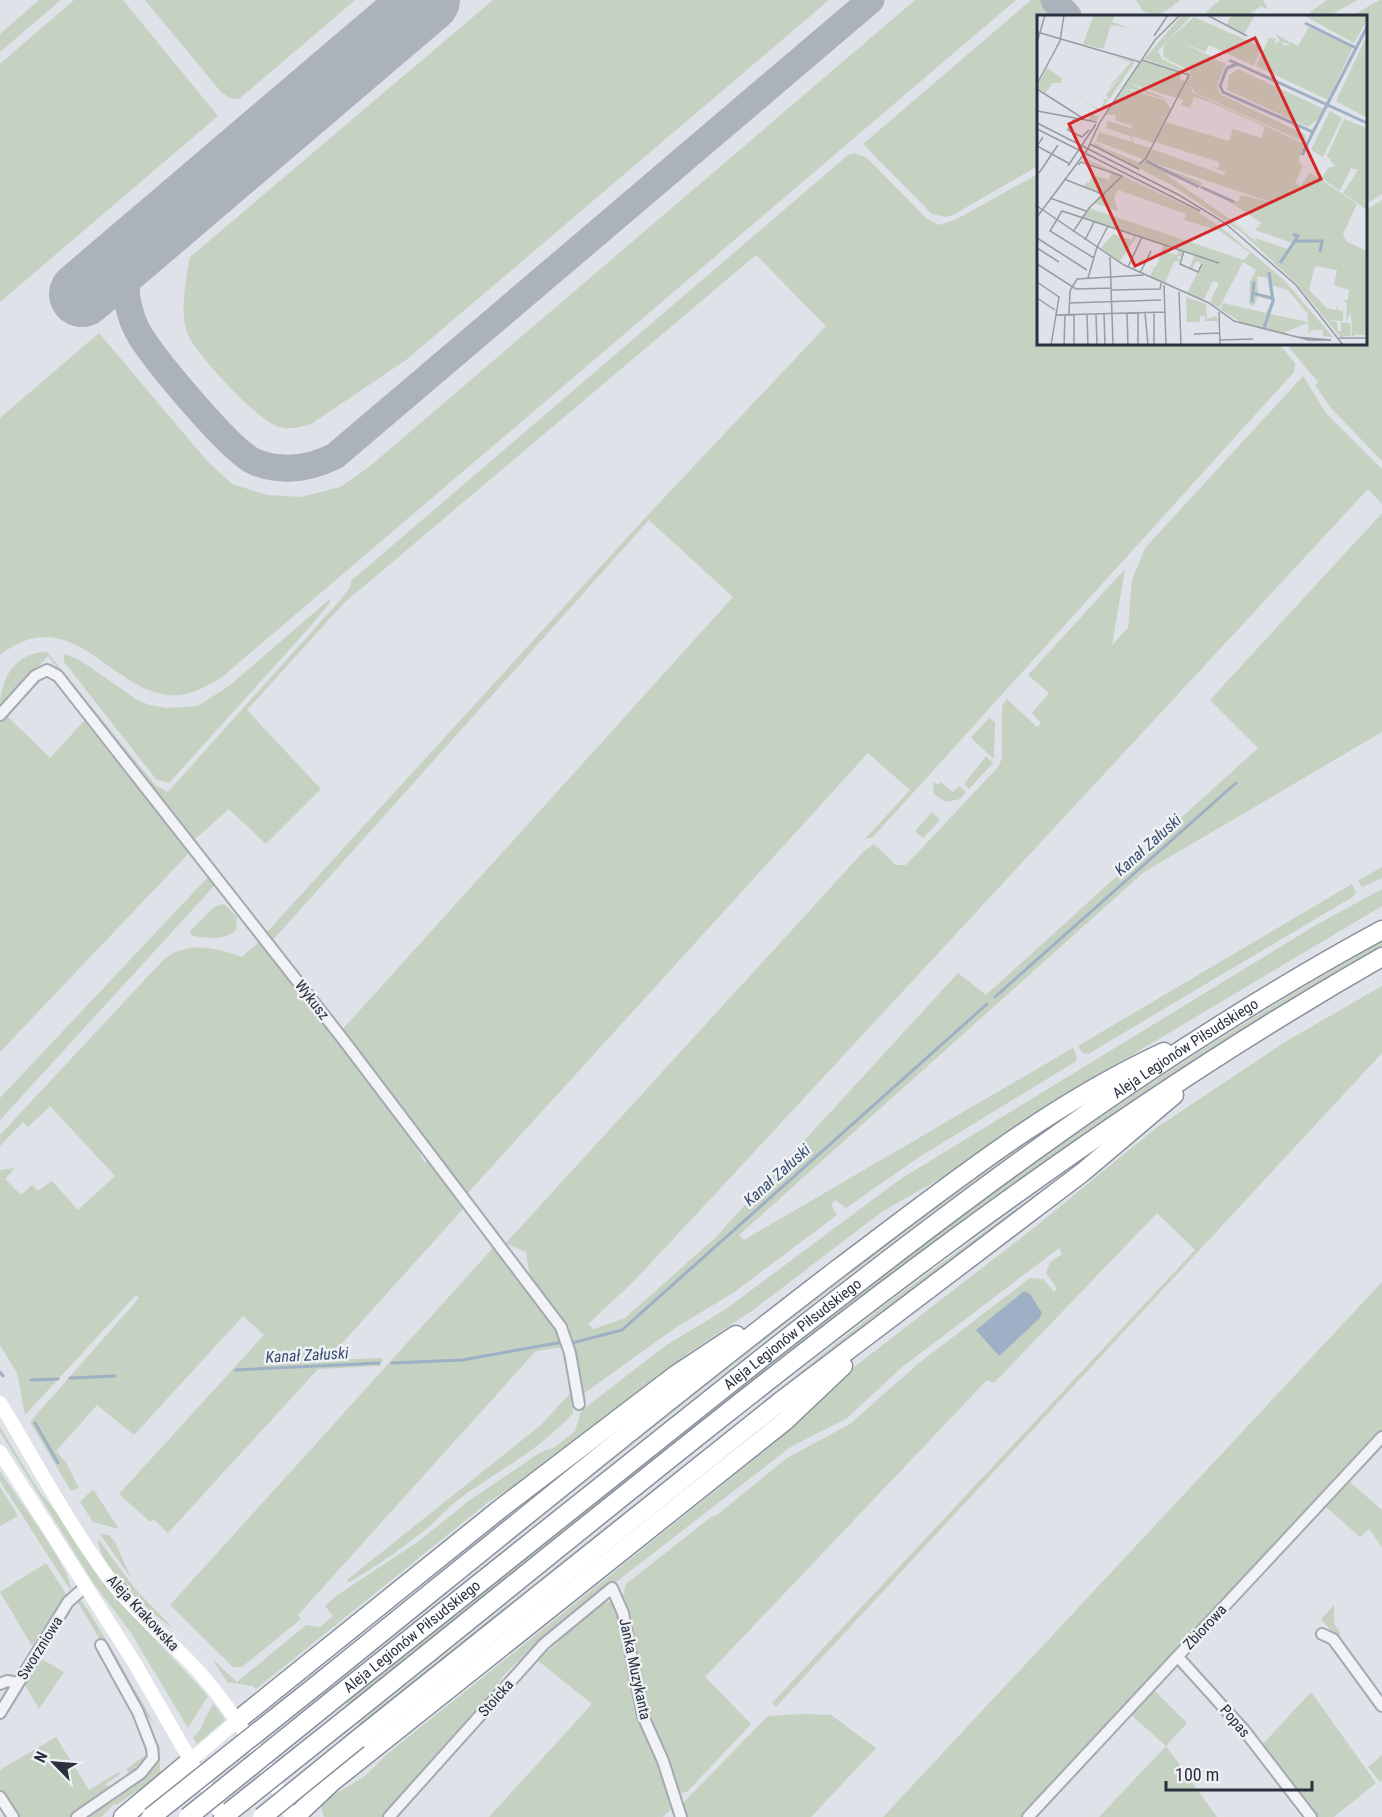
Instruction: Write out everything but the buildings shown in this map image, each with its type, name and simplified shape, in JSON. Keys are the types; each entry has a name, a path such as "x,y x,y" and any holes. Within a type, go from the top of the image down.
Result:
{"highway":[{"name":"Aleja Legionów Piłsudskiego","path":"188,1817 821,1311 975,1194 1105,1102 1223,1025 1382,930"},
{"name":"Aleja Legionów Piłsudskiego","path":"223,1817 900,1279 1050,1168 1216,1058 1382,957"},
{"path":"151,1817 793,1304 1036,1123 1134,1066 1223,1025"},
{"path":"262,1817 906,1304 1083,1172 1216,1058"},
{"path":"238,1720 500,1509 677,1374 737,1335 793,1304"},
{"path":"294,1817 332,1782 785,1421 906,1304"},
{"path":"123,1817 190,1761"}],"main road":[{"name":"Aleja Krakowska","path":"0,1403 112,1582 200,1674 238,1720 268,1768 294,1817"},
{"name":"Aleja Krakowska","path":"0,1452 134,1662 223,1817"},
{"path":"190,1761 238,1720"}],"street":[{"name":"Wykusz","path":"0,715 38,673 47,670 58,676 330,1022 561,1327 570,1353 579,1404"},
{"name":"Zbiorowa","path":"1028,1817 1382,1437"},
{"name":"Sworzniowa","path":"0,1713 68,1602 85,1587"},
{"name":"Janka Muzykanta","path":"612,1588 623,1613 643,1716 663,1761 680,1817"},
{"name":"Stoicka","path":"388,1817 543,1644 612,1588"},
{"path":"1322,1634 1333,1639 1382,1706"},
{"path":"77,1817 141,1773 153,1758 152,1748 138,1712 101,1645"},
{"name":"Popas","path":"1178,1657 1244,1730 1311,1817"},
{"path":"0,1684 10,1681 18,1683"},
{"path":"0,1797 13,1817"}],"green space":[{"path":"39,0 61,0 0,52 0,34"},
{"path":"74,0 123,0 218,116 0,302 0,64"},
{"path":"145,0 355,0 239,99 230,98 221,92"},
{"path":"493,0 829,0 406,360 311,424 288,428 270,423 228,386 201,355 187,332 184,305 189,258"},
{"path":"915,0 1016,0 222,677 186,694 156,693 135,683 73,643 50,637 27,640 0,655 0,418 99,333 208,462 232,484 267,495 301,497 340,487 369,467"},
{"path":"1031,0 1048,0 1061,15 1037,15 1037,167 946,217 932,214 863,144"},
{"path":"1136,0 1180,0 1167,10 1154,14 1143,11"},
{"path":"1220,0 1263,0 1267,6 1266,9 1261,6 1248,15 1205,15"},
{"path":"1327,0 1357,0 1331,15 1306,15"},
{"path":"1382,0 1382,194 1367,203 1367,15 1353,15"},
{"path":"854,153 867,158 926,218 938,225 955,220 1037,175 1037,345 1280,345 1295,363 1294,372 873,837 865,839 910,790 868,753 465,1196 342,1030 733,597 649,520 272,941 266,933 646,517 826,326 756,255 344,603 247,710 321,789 266,844 229,809 194,840 48,656 0,708 6,678 18,662 36,653 47,652 156,786 168,792 341,599 350,587 351,581 848,155"},
{"path":"1382,200 1382,461 1331,408 1315,385 1318,382 1287,345 1367,345 1367,209"},
{"path":"1303,376 1326,413 1382,469 1382,504 1368,489 634,1281 588,1324 594,1329 625,1318 715,1238 958,973 986,995 1258,748 1210,700 1382,513 1382,732 1144,872 739,1235 744,1240 1073,1048 1077,1057 1075,1062 919,1157 846,1208 835,1200 831,1204 837,1215 733,1293 675,1328 582,1395 558,1314 530,1277 526,1252 506,1243 864,851 874,844 896,865 906,865 999,766 1002,757 1002,706 1007,699 1037,727 1041,723 1032,713 1049,693 1028,675 1125,569 1112,645 1128,628 1132,580 1145,548"},
{"path":"331,598 329,604 307,630 169,783 156,779 64,662 64,654 78,659 136,699 149,705 166,708 198,706 229,686"},
{"path":"7,716 50,758 84,721 189,853 0,1052 0,723"},
{"path":"989,718 995,722 994,759 971,738"},
{"path":"986,756 993,763 969,789 964,784"},
{"path":"933,781 938,785 941,782 953,792 959,786 966,792 960,799 946,802 934,794"},
{"path":"932,812 940,820 923,838 915,831"},
{"path":"1382,867 1382,878 1362,887 1358,881"},
{"path":"208,877 215,885 0,1120 0,1098"},
{"path":"1352,884 1356,892 1354,896 1088,1054 1082,1053 1078,1046"},
{"path":"1382,889 1382,906 1058,1099 947,1175 883,1211 753,1310 687,1354 538,1471 487,1503 256,1689 253,1686 227,1682 212,1659 237,1682 306,1625 320,1627 333,1616 325,1606 336,1596 419,1541 470,1500 541,1452 555,1447 575,1431 581,1411 665,1346 726,1309 899,1180 1316,925"},
{"path":"224,904 237,917 236,930 226,936 216,938 193,936 190,933 214,907"},
{"path":"260,941 404,1128 425,1163 429,1160 463,1209 327,1360 383,1358 380,1366 318,1369 168,1533 154,1519 150,1522 119,1494 264,1335 243,1316 134,1435 97,1405 56,1451 65,1461 79,1488 71,1491 30,1422 139,1298 136,1295 25,1415 17,1373 0,1345 0,1170 15,1168 5,1179 21,1195 32,1185 38,1191 52,1181 78,1210 115,1176 50,1106 28,1127 23,1122 0,1146 0,1135 165,958 184,949 193,948 212,949 242,957"},
{"path":"1382,942 1382,948 1177,1072 933,1244 349,1706 346,1701 721,1399 977,1204 1109,1112 1243,1024"},
{"path":"1382,986 1382,1053 776,1707 772,1703 1195,1250 1157,1213 994,1383 987,1380 705,1677 751,1724 687,1792 679,1793 643,1704 623,1596 626,1584 787,1458 850,1424 919,1363 1030,1278 1043,1279 1054,1292 1057,1289 1046,1273 1050,1262 1062,1254 1059,1248 901,1368 847,1418 789,1448 562,1624 550,1630 504,1675 488,1699 427,1765 384,1817 324,1817 321,1806 324,1801 365,1776 386,1755 789,1431 853,1368 1035,1227 1156,1128 1285,1042"},
{"path":"1069,1113 882,1250 790,1321 336,1682 334,1678 734,1358 1012,1148"},
{"path":"1095,1151 362,1727 359,1723 886,1304"},
{"path":"493,1248 562,1336 564,1347 536,1351 298,1615 301,1619 242,1667 233,1667 170,1605"},
{"path":"1382,1282 1382,1432 1022,1817 883,1817"},
{"path":"573,1390 573,1413 548,1437 521,1458 463,1496 398,1551 349,1582 347,1580 541,1425"},
{"path":"0,1427 39,1491 61,1518 101,1581 208,1696 188,1728 131,1633 92,1581 0,1432"},
{"path":"0,1471 53,1550 63,1567 71,1591 0,1481"},
{"path":"1349,1481 1382,1510 1382,1547 1369,1529 1360,1537 1325,1506"},
{"path":"0,1487 18,1516 0,1526"},
{"path":"93,1489 119,1529 93,1522 80,1502"},
{"path":"100,1534 109,1535 115,1542 131,1578"},
{"path":"98,1539 136,1590 173,1628 152,1612 116,1576 100,1550"},
{"path":"46,1563 66,1594 32,1646 0,1592"},
{"path":"80,1600 104,1636 154,1723 142,1711 77,1601"},
{"path":"600,1601 611,1602 615,1606 639,1713 672,1808 663,1817 489,1817 592,1704 537,1660 558,1643 562,1631"},
{"path":"1334,1605 1334,1624 1340,1632 1339,1640 1321,1619"},
{"path":"38,1657 64,1672 39,1709 23,1682"},
{"path":"1153,1689 1187,1723 1166,1746 1130,1714"},
{"path":"1311,1692 1376,1783 1334,1817 1318,1817 1262,1745"},
{"path":"214,1704 225,1720 197,1744 193,1737"},
{"path":"831,1715 876,1748 811,1817 688,1817 683,1803 768,1716"},
{"path":"150,1730 160,1747 160,1776 116,1805 114,1804 101,1817 83,1817 149,1772 154,1762"},
{"path":"56,1737 89,1790 119,1772 120,1774 106,1784 110,1790 71,1817 17,1817 0,1791 0,1770"},
{"path":"1166,1746 1217,1817 1099,1817"},
{"path":"149,1753 147,1762 131,1774 126,1769"},
{"path":"1382,1755 1382,1780 1380,1782 1368,1767"}],"water":[{"path":"1024,1291 1030,1294 1042,1313 1039,1319 999,1356 976,1330"}],"waterway":[{"name":"Kanał Załuski","path":"995,997 1236,783"},
{"name":"Kanał Załuski","path":"572,1343 622,1330 987,1004"},
{"name":"Kanał Załuski","path":"392,1363 462,1360 563,1342"},
{"name":"Kanał Załuski","path":"236,1370 379,1363"},
{"path":"0,1372 3,1376"},
{"name":"Kanał Załuski","path":"70,1378 115,1376"},
{"name":"Kanał Załuski","path":"31,1380 58,1379"},
{"path":"35,1423 58,1463"}],"taxiway":[{"path":"139,246 127,278 128,303 138,333 162,366 213,425 244,455 255,462 276,468 306,467 315,464 335,456 871,0"},
{"path":"1054,0 1067,15"}],"runway":[{"path":"82,294 427,0"}]}
